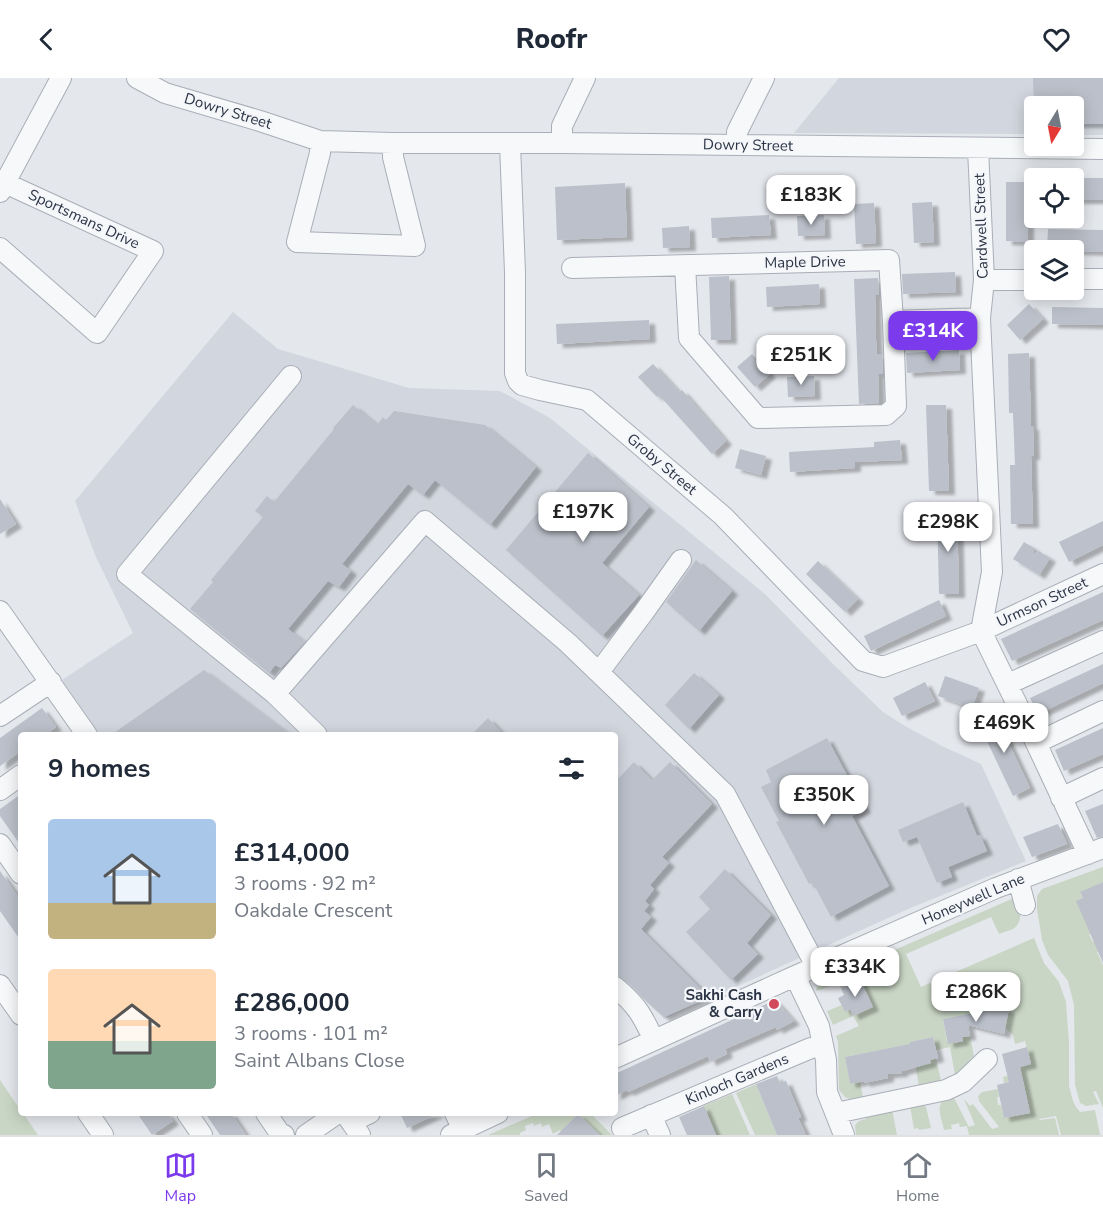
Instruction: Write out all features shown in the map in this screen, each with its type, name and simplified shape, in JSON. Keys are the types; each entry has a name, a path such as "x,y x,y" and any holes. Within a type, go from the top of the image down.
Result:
{"street":[{"name":"Sportsmans Drive","path":"0,248 97,333 153,250 2,187 61,78"},
{"name":"Dowry Street","path":"137,78 165,93 320,141 1103,149"},
{"path":"562,143 562,126 585,78"},
{"path":"737,145 737,132 764,78"},
{"path":"320,141 320,153 297,242 415,246 393,157 393,143"},
{"name":"Groby Street","path":"510,144 515,272 515,373 518,381 522,385 540,390 587,400 723,516 863,661 883,667 981,631"},
{"name":"Cardwell Street","path":"978,148 984,280 980,318 992,572 981,631"},
{"name":"Maple Drive","path":"572,268 889,260 893,321"},
{"path":"685,265 689,338 758,418 886,415 896,406 893,321 980,318"},
{"path":"1084,279 1103,279"},
{"path":"984,280 1024,280"},
{"path":"291,376 127,574 275,694 314,732"},
{"path":"275,694 425,521 568,643 725,794 816,966"},
{"path":"599,672 681,560"},
{"name":"Urmson Street","path":"981,631 1103,574"},
{"path":"0,611 51,682 83,732"},
{"path":"981,631 1062,798 1095,851"},
{"path":"1008,684 1103,641"},
{"path":"0,716 51,682"},
{"path":"1036,742 1103,711"},
{"path":"0,790 18,777"},
{"path":"1062,798 1103,778"},
{"path":"0,844 18,870"},
{"name":"Honeywell Lane","path":"618,1057 816,966 996,888 1095,851"},
{"path":"1018,879 1025,904"},
{"path":"795,976 819,1026 826,1060 828,1092 844,1135"},
{"path":"0,985 18,1012"},
{"path":"618,989 639,1010 654,1040"},
{"name":"Kinloch Gardens","path":"622,1128 811,1048 823,1046"},
{"path":"836,1113 946,1090 968,1088 987,1059"},
{"path":"651,1115 660,1135"},
{"path":"90,1116 103,1135"},
{"path":"189,1116 202,1135"},
{"path":"268,1116 281,1135 284,1135"},
{"path":"456,1126 488,1116"},
{"path":"306,1135 348,1121"}],"shaded area":[{"path":"839,78 1103,78 1103,135 1084,135 1084,96 1024,96 1024,134 794,133"},
{"path":"233,312 278,349 409,388 500,391 550,418 766,595 883,712 942,746 981,764 1026,861 908,909 665,1019 618,976 618,732 98,732 62,680 133,633 95,555 75,501"}],"green space":[{"path":"1103,867 1103,882 1080,893 1083,898 1077,901 1101,929 1089,935 1093,942 1098,940 1102,950 1097,952 1103,965 1103,1108 1096,1091 1093,1092 1099,1104 1086,1106 1080,1103 1075,1085 1074,1005 1068,981 1048,955 1042,940 1037,896 1042,889"},
{"path":"1014,898 1020,918 1013,929 999,934 991,917 906,954 921,987 1034,938 1044,963 1059,982 1066,1002 1069,1086 1073,1101 1080,1112 1095,1110 1100,1135 1061,1135 1056,1116 1039,1119 1055,1118 1059,1135 969,1135 967,1126 960,1127 959,1123 951,1125 952,1129 944,1130 940,1105 951,1096 969,1127 975,1125 964,1099 970,1106 973,1104 992,1129 999,1127 979,1101 978,1096 982,1092 998,1089 998,1105 1001,1105 1004,1118 1030,1113 1023,1080 1004,1083 1003,1077 1014,1074 1013,1068 1031,1064 1025,1041 1015,1044 1013,1035 1005,1028 1009,1009 987,1004 983,1020 965,1015 943,1019 947,1041 955,1043 963,1041 962,1037 970,1036 974,1056 955,1075 950,1047 936,1050 933,1037 910,1042 913,1056 897,1047 845,1057 850,1084 860,1082 863,1097 850,1099 845,1097 839,1090 836,1036 859,1026 853,1016 833,1025 827,1011 842,1005 845,1012 850,1009 860,979 841,988 838,983 817,991 821,982"},
{"path":"936,1058 941,1081 919,1086 915,1063 922,1065"},
{"path":"0,1080 18,1107 18,1116 25,1116 38,1135 0,1135"},
{"path":"756,1084 777,1135 755,1135 736,1093"},
{"path":"732,1094 750,1135 716,1135 703,1106"},
{"path":"922,1103 926,1107 931,1128 914,1129 910,1106"},
{"path":"892,1109 897,1135 856,1135 855,1125 866,1119 865,1114"},
{"path":"532,1116 576,1116 566,1126 569,1130 562,1135 560,1130 553,1134 549,1124 542,1127 541,1123 534,1126 533,1123 525,1126 526,1130 520,1135 488,1135"},
{"path":"580,1116 593,1116 612,1135 600,1135"}],"building":[{"path":"1033,78 1103,78 1103,124 1084,124 1084,96 1034,96"},
{"path":"1084,178 1103,178 1103,200 1084,200"},
{"path":"1006,182 1024,182 1024,228 1028,228 1028,240 1006,241"},
{"path":"625,183 627,237 557,240 555,187"},
{"path":"932,202 934,242 914,243 912,203"},
{"path":"874,203 876,243 856,244 854,204"},
{"path":"769,215 771,235 712,238 711,218"},
{"path":"824,215 825,235 798,236 797,216"},
{"path":"689,226 690,247 663,248 662,228"},
{"path":"1048,229 1103,230 1103,252 1084,251 1084,240 1047,240"},
{"path":"955,272 956,292 903,294 902,274"},
{"path":"729,276 731,340 711,340 709,277"},
{"path":"878,278 879,295 875,295 876,340 877,354 882,354 883,374 878,374 879,403 859,404 854,279"},
{"path":"819,284 820,304 767,307 766,287"},
{"path":"1029,304 1043,319 1020,340 1007,325"},
{"path":"1052,307 1103,308 1103,325 1052,324"},
{"path":"649,320 650,339 557,344 556,324"},
{"path":"959,350 960,370 907,373 906,353"},
{"path":"1029,353 1034,456 1031,456 1033,524 1011,524 1010,465 1015,465 1013,413 1009,413 1008,354"},
{"path":"752,354 770,374 755,387 737,367"},
{"path":"653,364 679,392 682,390 726,441 712,454 659,395 657,397 638,377"},
{"path":"814,376 815,396 788,397 787,377"},
{"path":"353,405 377,425 383,417 386,420 394,411 485,425 536,467 490,525 435,480 423,495 408,484 342,564 351,571 339,587 328,581 288,629 305,642 281,668 275,665 269,673 190,609 263,517 255,511 267,496 274,502"},
{"path":"926,405 946,405 949,491 929,491"},
{"path":"900,440 902,460 855,462 855,468 790,472 789,452 874,447 874,442"},
{"path":"740,449 766,456 761,475 735,468"},
{"path":"588,453 649,507 602,563 639,595 602,636 506,550"},
{"path":"0,499 16,524 0,534"},
{"path":"937,512 957,512 959,594 939,594"},
{"path":"1103,521 1103,545 1069,562 1059,542"},
{"path":"1024,542 1034,548 1034,554 1039,551 1050,558 1039,575 1013,559"},
{"path":"696,560 732,591 699,631 666,602"},
{"path":"818,561 858,599 845,612 806,574"},
{"path":"1103,592 1103,620 1012,661 1001,639"},
{"path":"939,600 946,616 871,651 864,636"},
{"path":"1103,664 1103,683 1038,714 1030,698"},
{"path":"204,670 286,732 115,732"},
{"path":"694,673 719,695 689,729 665,705"},
{"path":"945,676 979,688 972,708 938,696"},
{"path":"925,682 935,701 902,716 893,698"},
{"path":"42,708 56,727 49,732 18,732 18,753 0,766 0,738"},
{"path":"994,712 1030,788 1013,796 977,720"},
{"path":"488,718 501,732 474,732"},
{"path":"1103,728 1103,754 1064,771 1055,750"},
{"path":"827,738 865,809 852,816 889,886 831,917 813,883 809,884 776,822 779,821 761,787 771,782 766,770"},
{"path":"634,762 652,780 670,762 712,804 662,857 669,863 650,885 654,889 645,901 649,905 644,911 651,917 641,929 709,997 664,1017 630,984 618,976 618,779"},
{"path":"18,796 18,842 0,816 0,809"},
{"path":"963,802 977,836 980,835 987,851 948,867 952,877 937,883 917,837 903,842 898,830"},
{"path":"1103,804 1103,836 1097,838 1085,811"},
{"path":"1058,824 1067,844 1032,857 1023,837"},
{"path":"725,869 771,915 747,943 758,954 731,980 686,932 710,909 699,897"},
{"path":"0,871 18,897 18,937 0,911"},
{"path":"1103,882 1103,963 1076,901 1083,898 1080,892"},
{"path":"860,979 873,1007 853,1016 850,1009 845,1012 838,998 844,995 841,988"},
{"path":"775,1000 794,1021 777,1030 776,1027 725,1049 727,1054 710,1062 708,1056 618,1094 618,1073"},
{"path":"986,1004 1009,1009 1004,1034 968,1025 970,1036 962,1037 963,1041 948,1044 943,1019 985,1011"},
{"path":"933,1037 938,1058 930,1060 931,1063 902,1071 902,1073 888,1074 888,1078 850,1084 845,1057"},
{"path":"1027,1047 1031,1064 1020,1067 1030,1113 1004,1118 997,1085 1009,1082 1002,1054"},
{"path":"777,1076 780,1083 786,1081 806,1135 777,1135 756,1084"},
{"path":"704,1106 716,1135 687,1135 679,1117"},
{"path":"139,1116 169,1116 173,1121 152,1135"},
{"path":"207,1116 233,1116 246,1135 220,1135"},
{"path":"401,1116 433,1116 407,1128"},
{"path":"576,1116 580,1116 600,1135 557,1135"}],"place":[{"name":"Sakhi Cash & Carry","path":"774,1004"}]}
